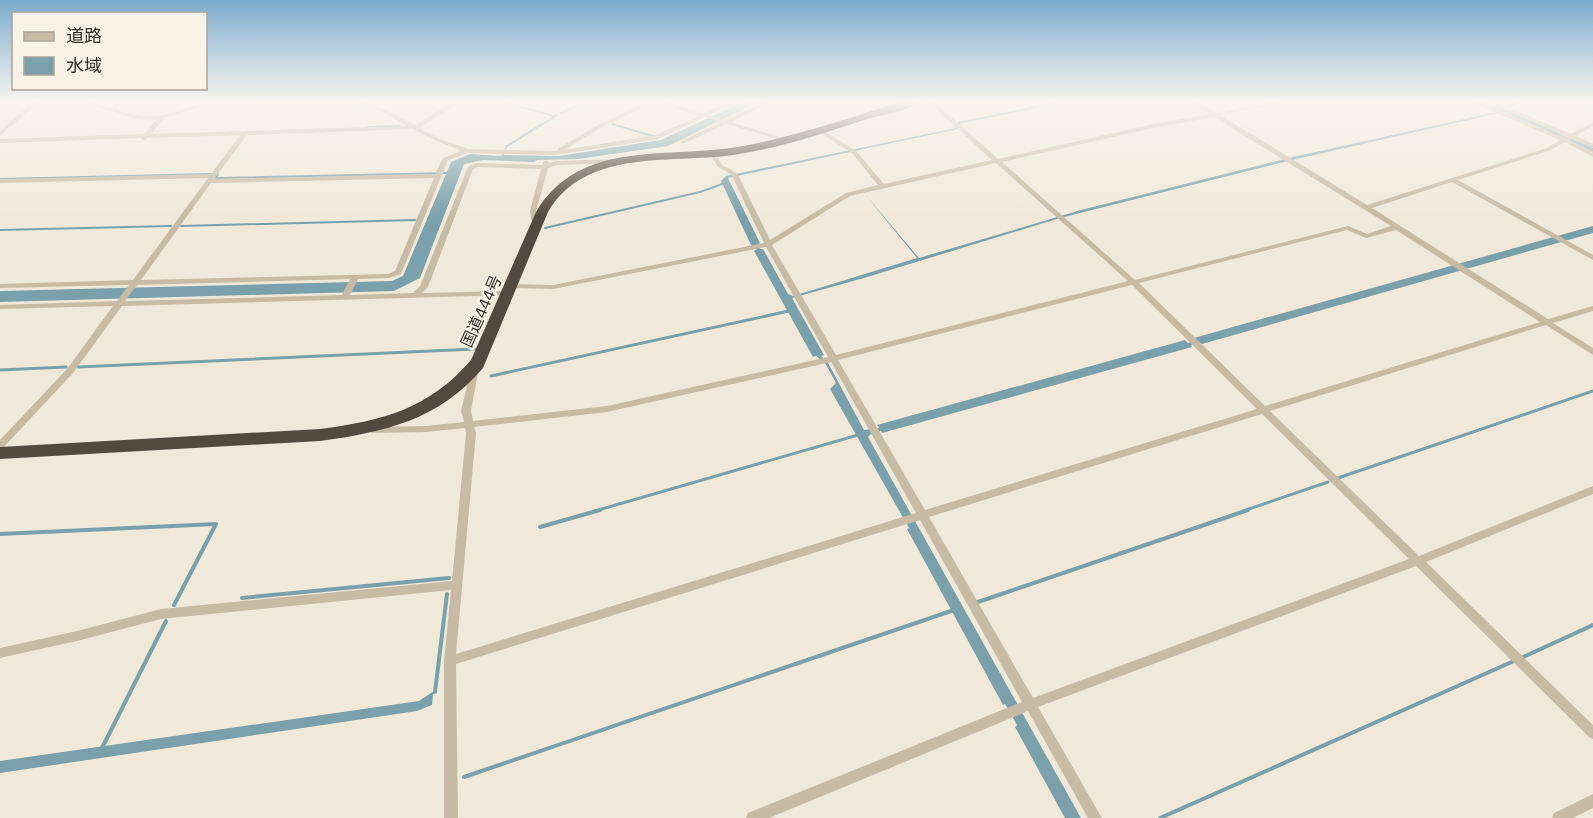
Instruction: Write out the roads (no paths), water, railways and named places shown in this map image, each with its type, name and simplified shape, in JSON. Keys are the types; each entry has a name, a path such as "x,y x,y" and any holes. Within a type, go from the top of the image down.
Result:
{"highway":[{"name":"国道444号","path":"0,453 321,435 363,430 393,422 436,402 476,366 511,290 536,223 548,201 569,180 584,172 617,161 745,150 779,140"}],"street":[{"path":"0,141 40,140"},
{"path":"0,446 70,371 240,140"},
{"path":"439,140 467,151 555,153 638,140"},
{"path":"536,223 533,211 544,165 555,153 576,140"},
{"path":"683,142 687,140"},
{"path":"836,140 852,150 882,186"},
{"path":"974,140 1132,281 1593,733"},
{"path":"0,307 416,295 553,287 760,246 848,194 1088,140"},
{"path":"1255,140 1397,227 1593,352"},
{"path":"1366,208 1549,149 1565,140"},
{"path":"1572,140 1593,155"},
{"path":"1576,140 1593,146"},
{"path":"0,286 389,276 398,272 445,159 467,151"},
{"path":"713,154 720,166 734,175 760,246 798,295 827,359 875,431 918,516 1026,706 1095,818"},
{"path":"416,295 424,286 470,168 487,163 544,165 617,161"},
{"path":"0,181 438,174"},
{"path":"1453,180 1593,258"},
{"path":"363,430 426,429 607,409 827,359 1347,228 1366,236 1397,227"},
{"path":"345,297 355,277"},
{"path":"450,661 1593,308"},
{"path":"451,818 450,661 471,433 466,411 476,366"},
{"path":"753,818 1026,706 1417,561 1593,490"},
{"path":"0,652 77,636 161,614 456,585"},
{"path":"1559,818 1593,801"}],"water":[{"path":"660,140 680,140 668,146 578,159 534,162 483,160 464,164 420,278 394,291 0,302 0,291 392,281 403,276 451,162 470,154 501,156 508,144 504,155 559,156"},
{"path":"906,140 728,178 760,243 758,244 760,249 763,249 788,294 793,296 917,258 864,193 919,258 1081,210 1293,157 1369,140 1380,140 1060,218 792,298 824,355 821,356 827,361 864,430 879,428 877,425 1185,340 1188,343 1196,340 1194,338 1593,226 1593,233 1202,344 1199,342 1191,345 1192,347 882,433 881,431 868,437 1081,818 1065,818 1015,727 1017,725 1005,704 1003,705 907,529 909,528 830,389 836,383 825,363 816,356 813,357 754,251 757,249 751,245 721,181 726,176"},
{"path":"1567,140 1577,140 1593,148 1593,152"},
{"path":"437,689 433,695 432,705 417,711 0,773 0,761 419,701"}],"waterway":[{"path":"507,146 516,140"},
{"path":"218,174 216,178 449,173"},
{"path":"0,179 211,174"},
{"path":"545,228 700,192 725,183"},
{"path":"181,226 415,220"},
{"path":"0,230 171,226"},
{"path":"491,376 789,311"},
{"path":"78,367 475,349"},
{"path":"0,370 66,367"},
{"path":"1338,478 1593,391"},
{"path":"595,511 858,435"},
{"path":"1243,511 1328,482"},
{"path":"540,527 600,510"},
{"path":"978,602 1248,510"},
{"path":"0,534 216,524 174,605"},
{"path":"242,598 449,578"},
{"path":"435,692 447,594"},
{"path":"464,777 954,610"},
{"path":"102,748 166,621"},
{"path":"1521,658 1593,625"},
{"path":"1160,818 1514,661"}]}
